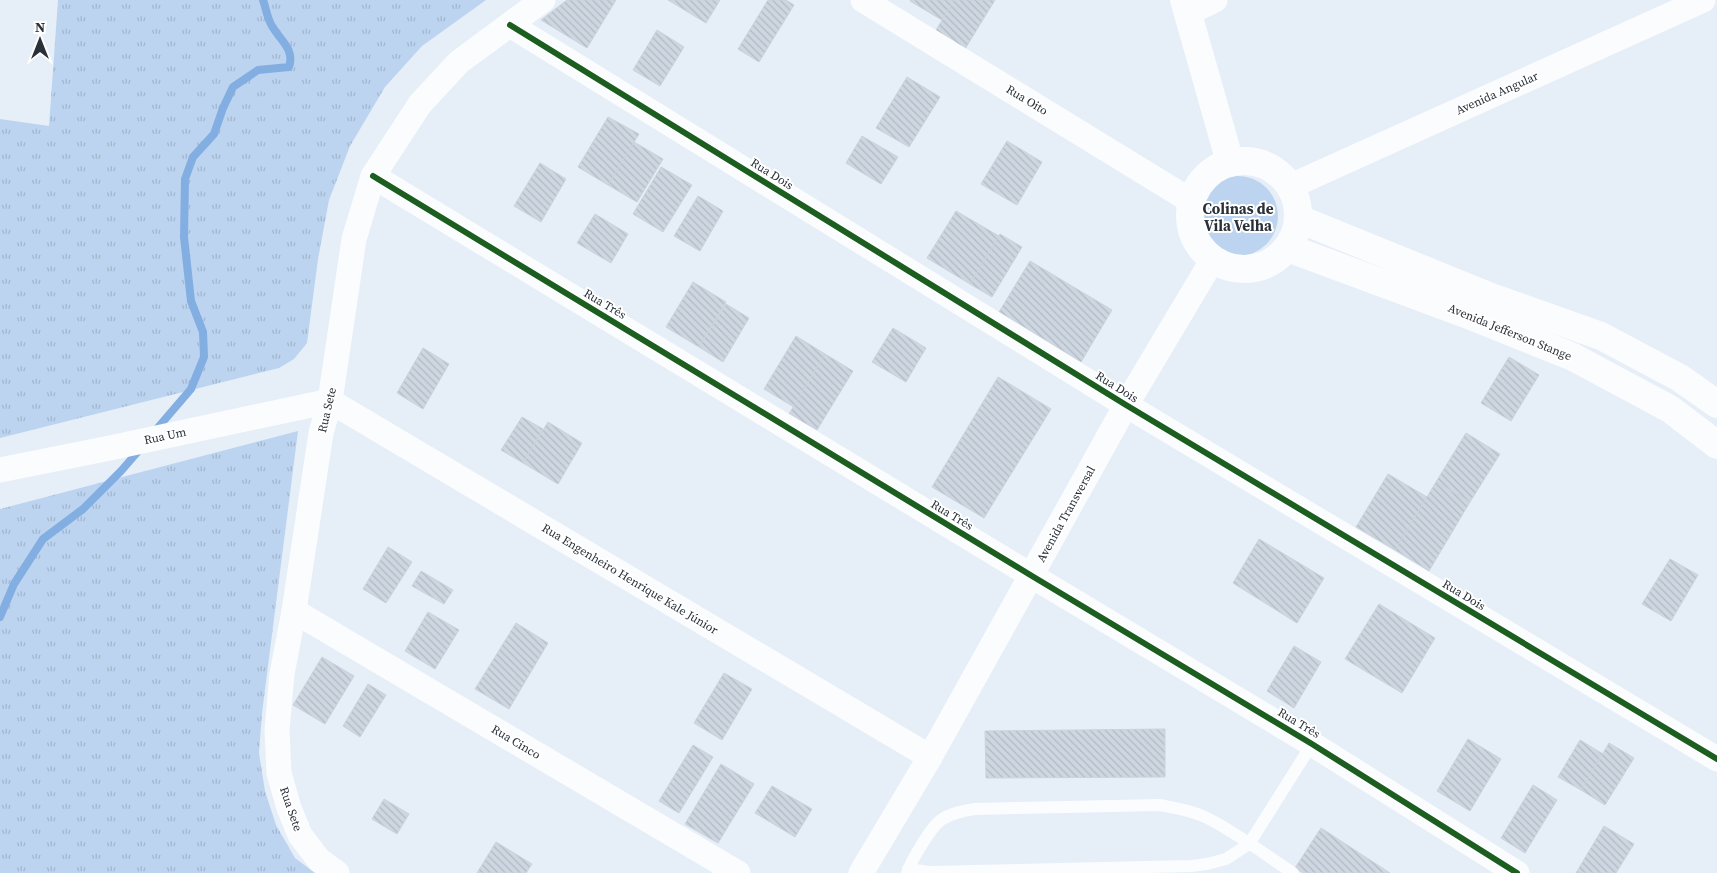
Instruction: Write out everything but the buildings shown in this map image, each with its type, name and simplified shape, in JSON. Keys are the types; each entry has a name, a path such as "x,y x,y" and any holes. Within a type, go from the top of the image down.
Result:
{"street":[{"name":"Rua Sete","path":"337,873 319,860 300,835 289,808 279,773 277,730 282,674 294,611 321,434 330,400 354,239 374,176 420,104 459,62 544,0"},
{"name":"Rua Oito","path":"862,0 1191,201"},
{"path":"1215,0 1186,6 1230,162"},
{"name":"Avenida Angular","path":"1291,186 1703,0"},
{"name":"Rua Dois","path":"510,26 1126,406 1717,759"},
{"path":"1247,161 1264,164 1280,173 1291,186 1298,202 1299,219 1296,235 1288,248 1276,260 1261,267 1244,270 1228,267 1213,260 1201,248 1193,233 1190,217 1191,201 1197,187 1206,176 1230,162 1247,161"},
{"name":"Rua Três","path":"374,176 1312,744 1517,873"},
{"name":"Avenida Jefferson Stange","path":"1299,219 1492,297 1601,336 1680,378 1717,404"},
{"name":"Avenida Jefferson Stange","path":"1288,248 1466,314 1573,357 1670,409 1717,446"},
{"name":"Avenida Transversal","path":"861,873 930,756 1126,406 1213,260"},
{"name":"Rua Um","path":"0,470 330,400"},
{"name":"Rua Engenheiro Henrique Kale Júnior","path":"330,400 930,756"},
{"name":"Rua Cinco","path":"294,611 738,873"}],"lane":[{"path":"1293,873 1249,844 1205,817 1188,811 1160,806 975,809 961,811 939,821 915,854 908,871 1191,866 1226,859 1249,844 1312,744"}],"green space":[{"path":"58,0 486,0 422,46 385,87 350,146 329,200 318,259 307,343 294,359 279,368 0,438 0,119 49,126"},
{"path":"1238,176 1253,179 1266,188 1275,201 1278,216 1275,231 1266,244 1253,253 1238,256 1223,253 1210,244 1201,231 1198,216 1201,201 1210,188 1223,179"},
{"path":"298,431 262,713 259,753 265,791 276,825 295,858 315,873 0,873 0,509"}],"waterway":[{"path":"155,431 191,389 204,357 203,332 191,301 184,237 185,179 193,157 214,134 233,87 258,70 289,67 290,55 286,45 270,23 263,0"},
{"path":"0,617 14,584 43,539 83,509 141,448"}],"cycle path":[{"path":"510,25 1126,405 1717,759"},
{"path":"373,176 1312,744 1517,873"}],"district":[{"name":"Colinas de Vila Velha","path":"1238,218"}]}
